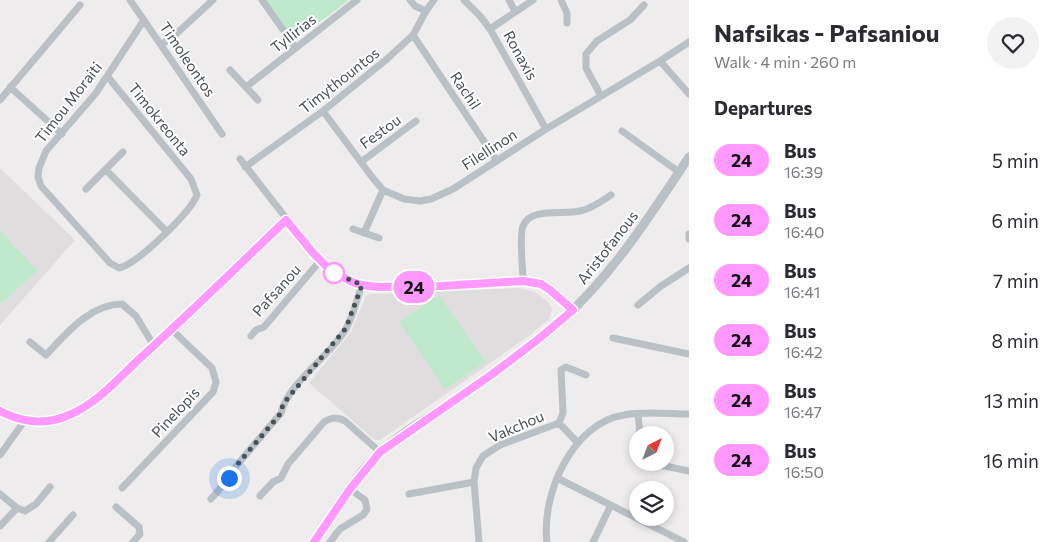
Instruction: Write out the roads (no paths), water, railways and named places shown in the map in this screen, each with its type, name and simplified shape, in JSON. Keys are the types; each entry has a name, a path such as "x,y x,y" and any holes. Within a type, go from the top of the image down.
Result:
{"street":[{"name":"Timoleontos","path":"130,0 222,134"},
{"path":"161,45 213,0"},
{"path":"262,0 296,48"},
{"name":"Tyllirias","path":"246,87 357,0"},
{"path":"410,0 415,6 426,11"},
{"name":"Timythountos","path":"245,167 323,111 387,59 413,35 434,0"},
{"name":"Ronaxis","path":"464,0 490,29 546,129"},
{"path":"509,0 515,11"},
{"path":"490,29 533,0"},
{"path":"561,0 567,13 567,23"},
{"path":"601,96 586,68 586,54 597,41 630,20 644,4"},
{"path":"0,100 80,5"},
{"name":"Timou Moraiti","path":"144,20 108,77 46,151 41,160 38,177 41,186 110,263 119,268 132,263 167,232"},
{"name":"Rachil","path":"413,35 497,161"},
{"name":"Filellinon","path":"383,190 404,199 420,201 431,199 453,189 546,129 689,42"},
{"path":"660,61 689,94"},
{"path":"230,70 258,100"},
{"name":"Timokreonta","path":"108,77 191,179 197,195 194,204 167,232"},
{"path":"10,87 62,134"},
{"path":"323,111 383,190 364,233"},
{"name":"Festou","path":"361,162 416,122"},
{"path":"622,131 679,172"},
{"path":"86,189 123,152"},
{"name":"Aristofanous","path":"314,542 350,489 380,452 491,375 573,310 604,277 689,157"},
{"path":"240,159 286,220 320,261 334,273 362,285 377,287 441,286 523,281 541,284 573,310"},
{"path":"106,170 167,232"},
{"path":"523,281 522,228 528,218 537,214 584,210 611,195"},
{"path":"0,411 14,418 41,422 56,420 78,412 98,397 172,330 286,220"},
{"path":"353,229 379,238"},
{"path":"689,234 689,239"},
{"name":"Pafsanou","path":"251,336 256,330 264,327 320,261"},
{"path":"638,305 661,286 689,268"},
{"path":"211,499 229,478 231,472 281,413 283,404 295,389 340,338 350,320 362,285"},
{"path":"30,342 46,355 77,323 106,307 122,304 136,316 154,346"},
{"name":"Pinelopis","path":"122,488 213,392 216,382 212,368 172,330"},
{"path":"613,338 689,354"},
{"name":"Vakchou","path":"480,542 474,482 476,468 492,449 559,423 563,413 561,370 566,367 586,375"},
{"path":"638,414 639,426"},
{"path":"546,542 547,515 557,478 577,442 592,429 607,420 623,415 689,414"},
{"path":"260,496 273,482 281,478 288,464 324,422 330,418 340,418 345,421 380,452"},
{"path":"0,455 25,420"},
{"name":"Vakchou","path":"559,423 577,442"},
{"path":"674,468 689,471"},
{"path":"557,478 684,542"},
{"path":"409,494 474,482"},
{"path":"0,494 16,508 24,511 30,508 50,487"},
{"path":"330,542 340,529 365,513 367,504 365,500 350,489"},
{"path":"593,542 610,505"},
{"path":"116,507 139,527 140,534 133,542"},
{"path":"0,526 16,508"},
{"path":"49,542 72,515"}]}
